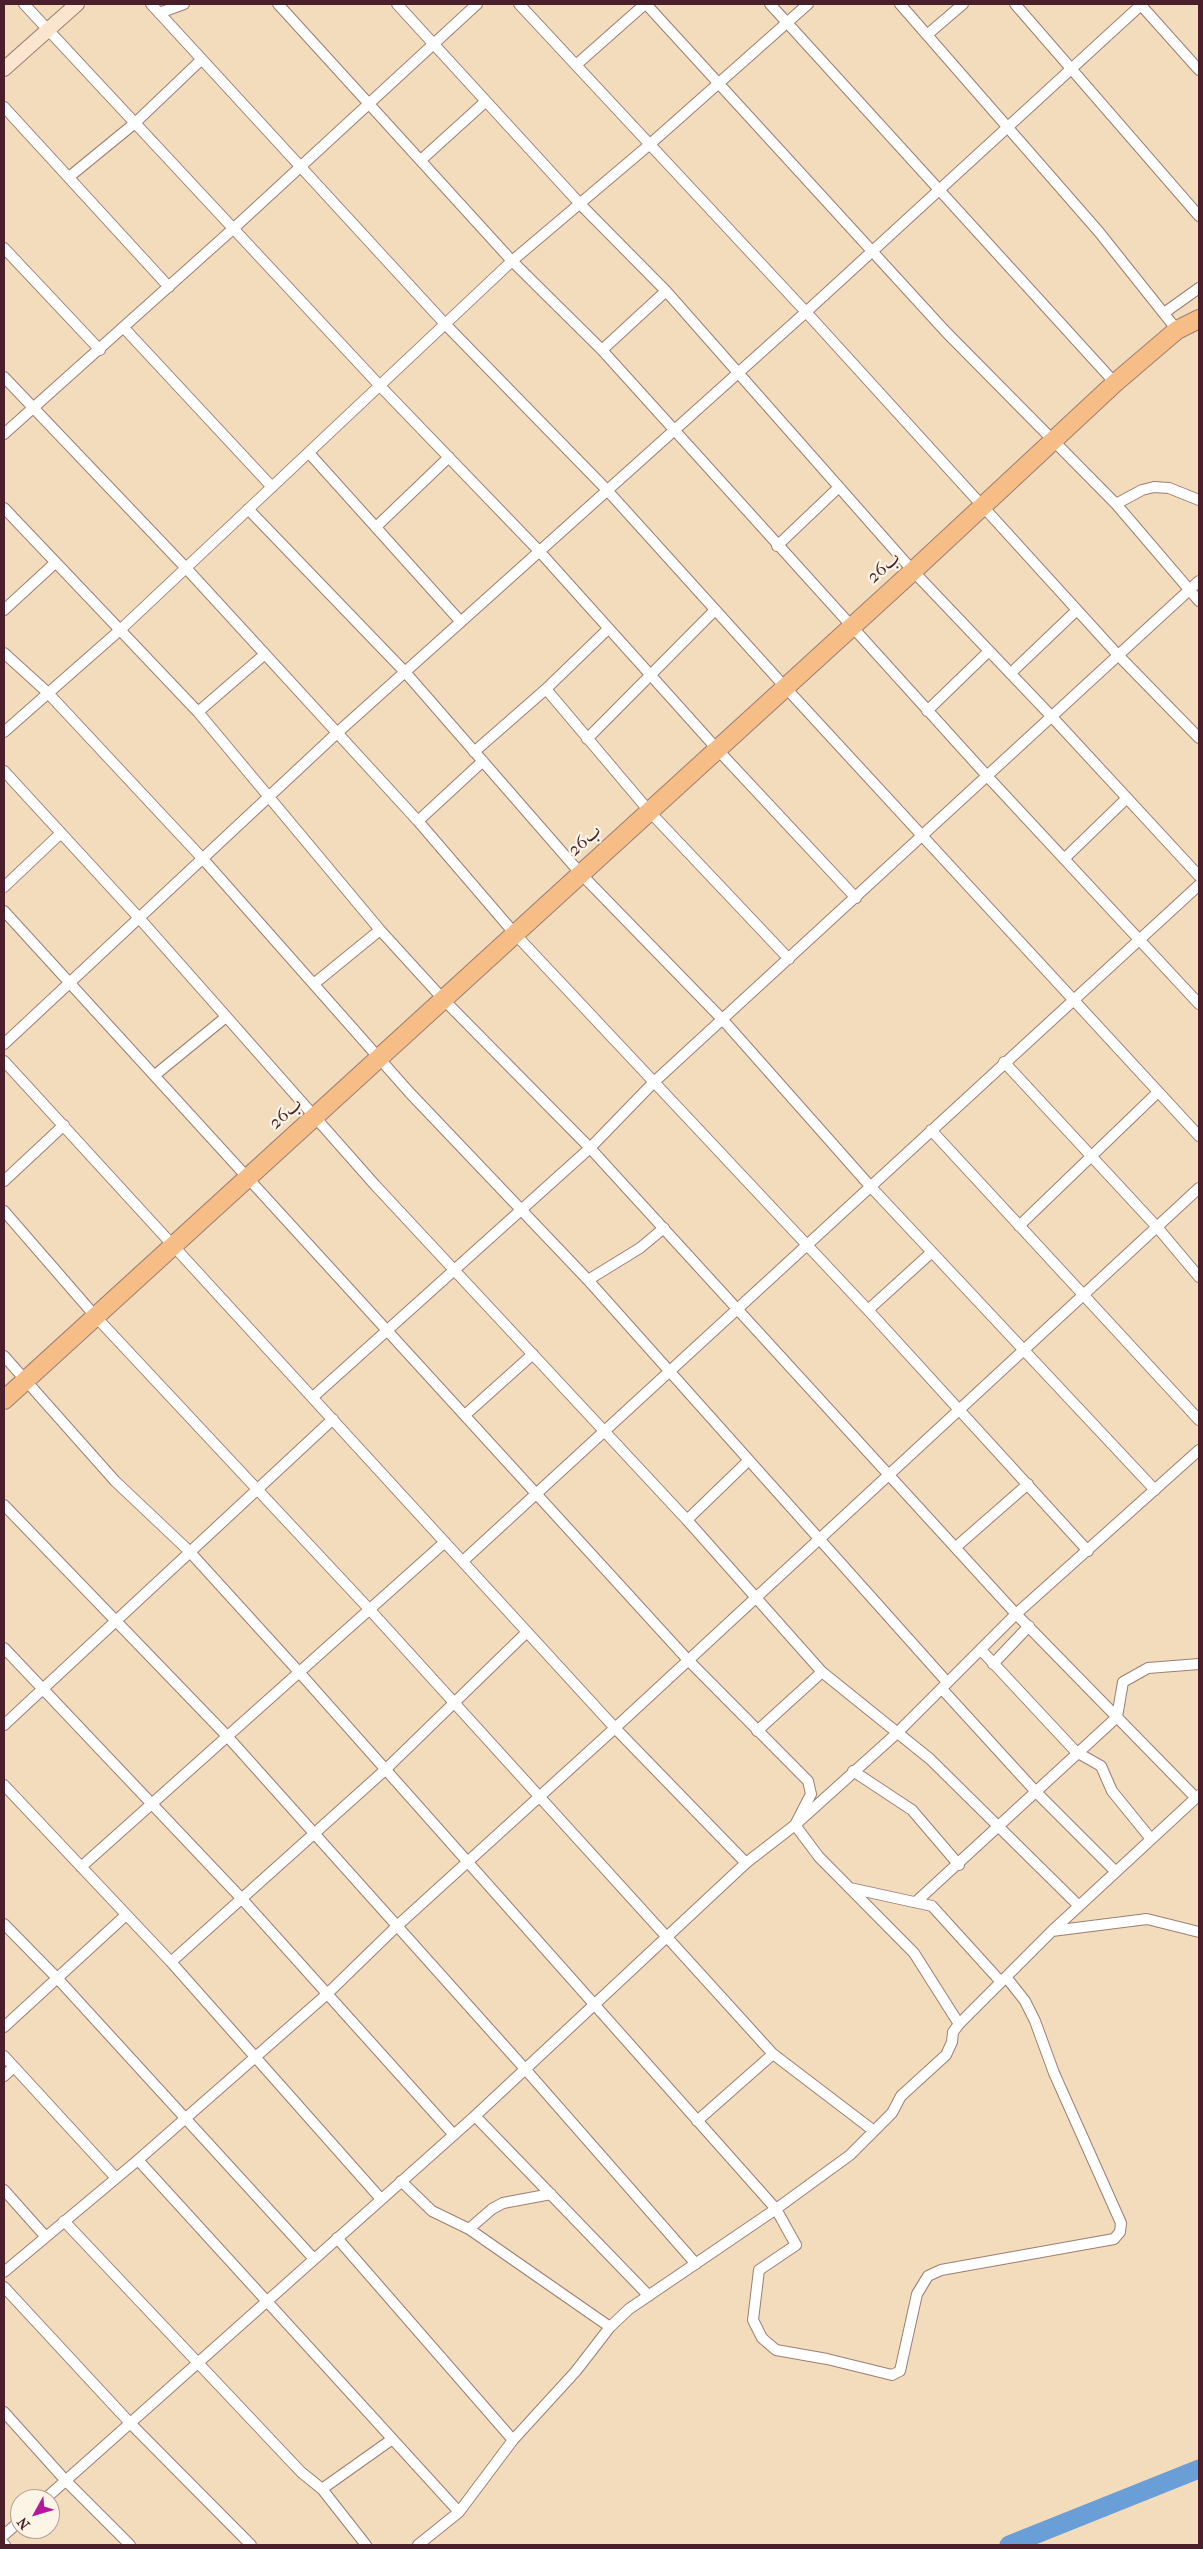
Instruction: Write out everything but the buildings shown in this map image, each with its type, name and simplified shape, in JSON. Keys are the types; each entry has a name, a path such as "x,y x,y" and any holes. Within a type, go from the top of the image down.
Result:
{"highway":[{"name":"26ب","path":"4,1400 913,571 1115,383 1177,330 1199,319"}],"main road":[{"path":"4,70 77,4"}],"street":[{"path":"24,4 381,387 540,552 717,750 856,898"},
{"path":"152,4 201,60 302,166 446,326 606,489 785,687 1199,1136"},
{"path":"159,13 184,4"},
{"path":"278,4 512,261 602,350 927,711 1199,1004"},
{"path":"396,4 581,205 666,292 913,571 1011,673 1199,876"},
{"path":"4,434 100,350 477,4"},
{"path":"519,4 806,312 1118,655 1199,738"},
{"path":"576,66 645,4 720,83 946,332 1116,504 1199,601"},
{"path":"770,4 1115,383"},
{"path":"4,732 47,692 120,630 446,326 512,261 581,205 808,4"},
{"path":"900,4 1098,232 1177,330"},
{"path":"928,34 963,4"},
{"path":"1015,4 1073,68 1199,216"},
{"path":"4,1044 271,797 337,733 540,552 606,489 739,373 1009,128 1141,4 1199,70"},
{"path":"69,177 134,123 201,60"},
{"path":"421,160 486,102"},
{"path":"4,107 169,287"},
{"path":"4,248 100,350"},
{"path":"1164,313 1199,288"},
{"path":"602,350 666,292"},
{"path":"124,328 272,487"},
{"path":"4,378 186,568 418,822 515,934 807,1244 1088,1550"},
{"path":"309,453 461,622"},
{"path":"376,527 449,457"},
{"path":"777,546 839,487"},
{"path":"1116,504 1142,490 1154,487 1169,488 1199,500"},
{"path":"4,508 198,712 271,797 380,930 443,999 590,1148 1016,1614 1197,1796 1052,1931 959,2024 953,2032 952,2042 946,2055 901,2096 892,2113 850,2155 776,2209 629,2309 610,2327 576,2371 513,2440 458,2512 418,2545"},
{"path":"248,509 404,672 581,874 723,1020 870,1186 1155,1490"},
{"path":"4,610 55,563"},
{"path":"313,1396 590,1148 654,1082 1053,718 1199,581"},
{"path":"587,739 715,610"},
{"path":"1011,673 1077,610"},
{"path":"474,752 546,689 608,629"},
{"path":"927,711 989,651"},
{"path":"4,653 47,692 203,860 378,1057 520,1211 588,1280 748,1461 819,1538 1037,1793 1116,1872"},
{"path":"198,712 265,654"},
{"path":"546,689 649,811 789,959"},
{"path":"418,822 483,761"},
{"path":"4,771 140,919 314,1116 454,1270 687,1520 822,1672 896,1734 930,1759 1079,1906"},
{"path":"1064,859 1128,798"},
{"path":"4,887 61,833"},
{"path":"463,1561 1004,1062 1199,885"},
{"path":"4,911 688,1660 808,1781 811,1794 795,1826"},
{"path":"314,983 380,930"},
{"path":"155,1075 226,1017"},
{"path":"4,1061 64,1125 172,1247 313,1396 615,1728 746,1863"},
{"path":"1004,1062 1157,1227 1199,1277"},
{"path":"1019,1226 1158,1092"},
{"path":"4,1181 64,1125"},
{"path":"931,1130 1199,1420"},
{"path":"4,2272 138,2160 326,1995 397,1926 615,1728 1199,1188"},
{"path":"4,1211 96,1317 454,1701 538,1798 773,2054 874,2131"},
{"path":"588,1280 634,1252 664,1228"},
{"path":"868,1310 932,1252"},
{"path":"465,1415 533,1354"},
{"path":"4,1356 115,1481 189,1551 299,1672 776,2209 796,2244 759,2270 753,2320 762,2338 776,2350 827,2359 885,2375 892,2375 900,2371 917,2294 928,2276 941,2270 1114,2239 1120,2232 1121,2223 1054,2073 1036,2021 1025,2001 932,1906 918,1901 850,1888"},
{"path":"4,1725 333,1419"},
{"path":"57,2489 526,2070 746,1863 795,1826 896,1734 1016,1614 1155,1490 1198,1455"},
{"path":"687,1520 748,1461"},
{"path":"956,1547 1028,1484"},
{"path":"4,1505 227,1736 526,2070 696,2264"},
{"path":"81,1867 445,1542"},
{"path":"993,1664 1029,1626"},
{"path":"171,1962 386,1770 454,1701 527,1632"},
{"path":"4,1648 242,1899 326,1995 454,2135"},
{"path":"981,1650 1078,1753 1101,1766 1112,1791 1151,1839"},
{"path":"918,1901 1118,1717 1123,1682 1148,1668 1199,1664"},
{"path":"757,1731 822,1672"},
{"path":"854,1771 912,1810 959,1865"},
{"path":"4,1785 171,1962 381,2199"},
{"path":"795,1826 819,1857 914,1953 959,2024"},
{"path":"4,2027 126,1915"},
{"path":"1052,1931 1147,1919 1199,1932"},
{"path":"4,1924 58,1979 314,2259"},
{"path":"697,2121 773,2054"},
{"path":"4,2056 116,2178"},
{"path":"4,2076 14,2067"},
{"path":"475,2116 649,2296"},
{"path":"138,2160 268,2300 391,2440 458,2512"},
{"path":"401,2181 432,2211 469,2229 610,2327"},
{"path":"4,2190 45,2236"},
{"path":"469,2229 492,2209 503,2203 550,2194"},
{"path":"64,2221 301,2472 322,2489 366,2545"},
{"path":"338,2238 513,2440"},
{"path":"4,2287 131,2424 251,2545"},
{"path":"4,2412 66,2482 130,2545"},
{"path":"322,2489 391,2440"}],"waterway":[{"path":"1009,2545 1199,2469"}]}
